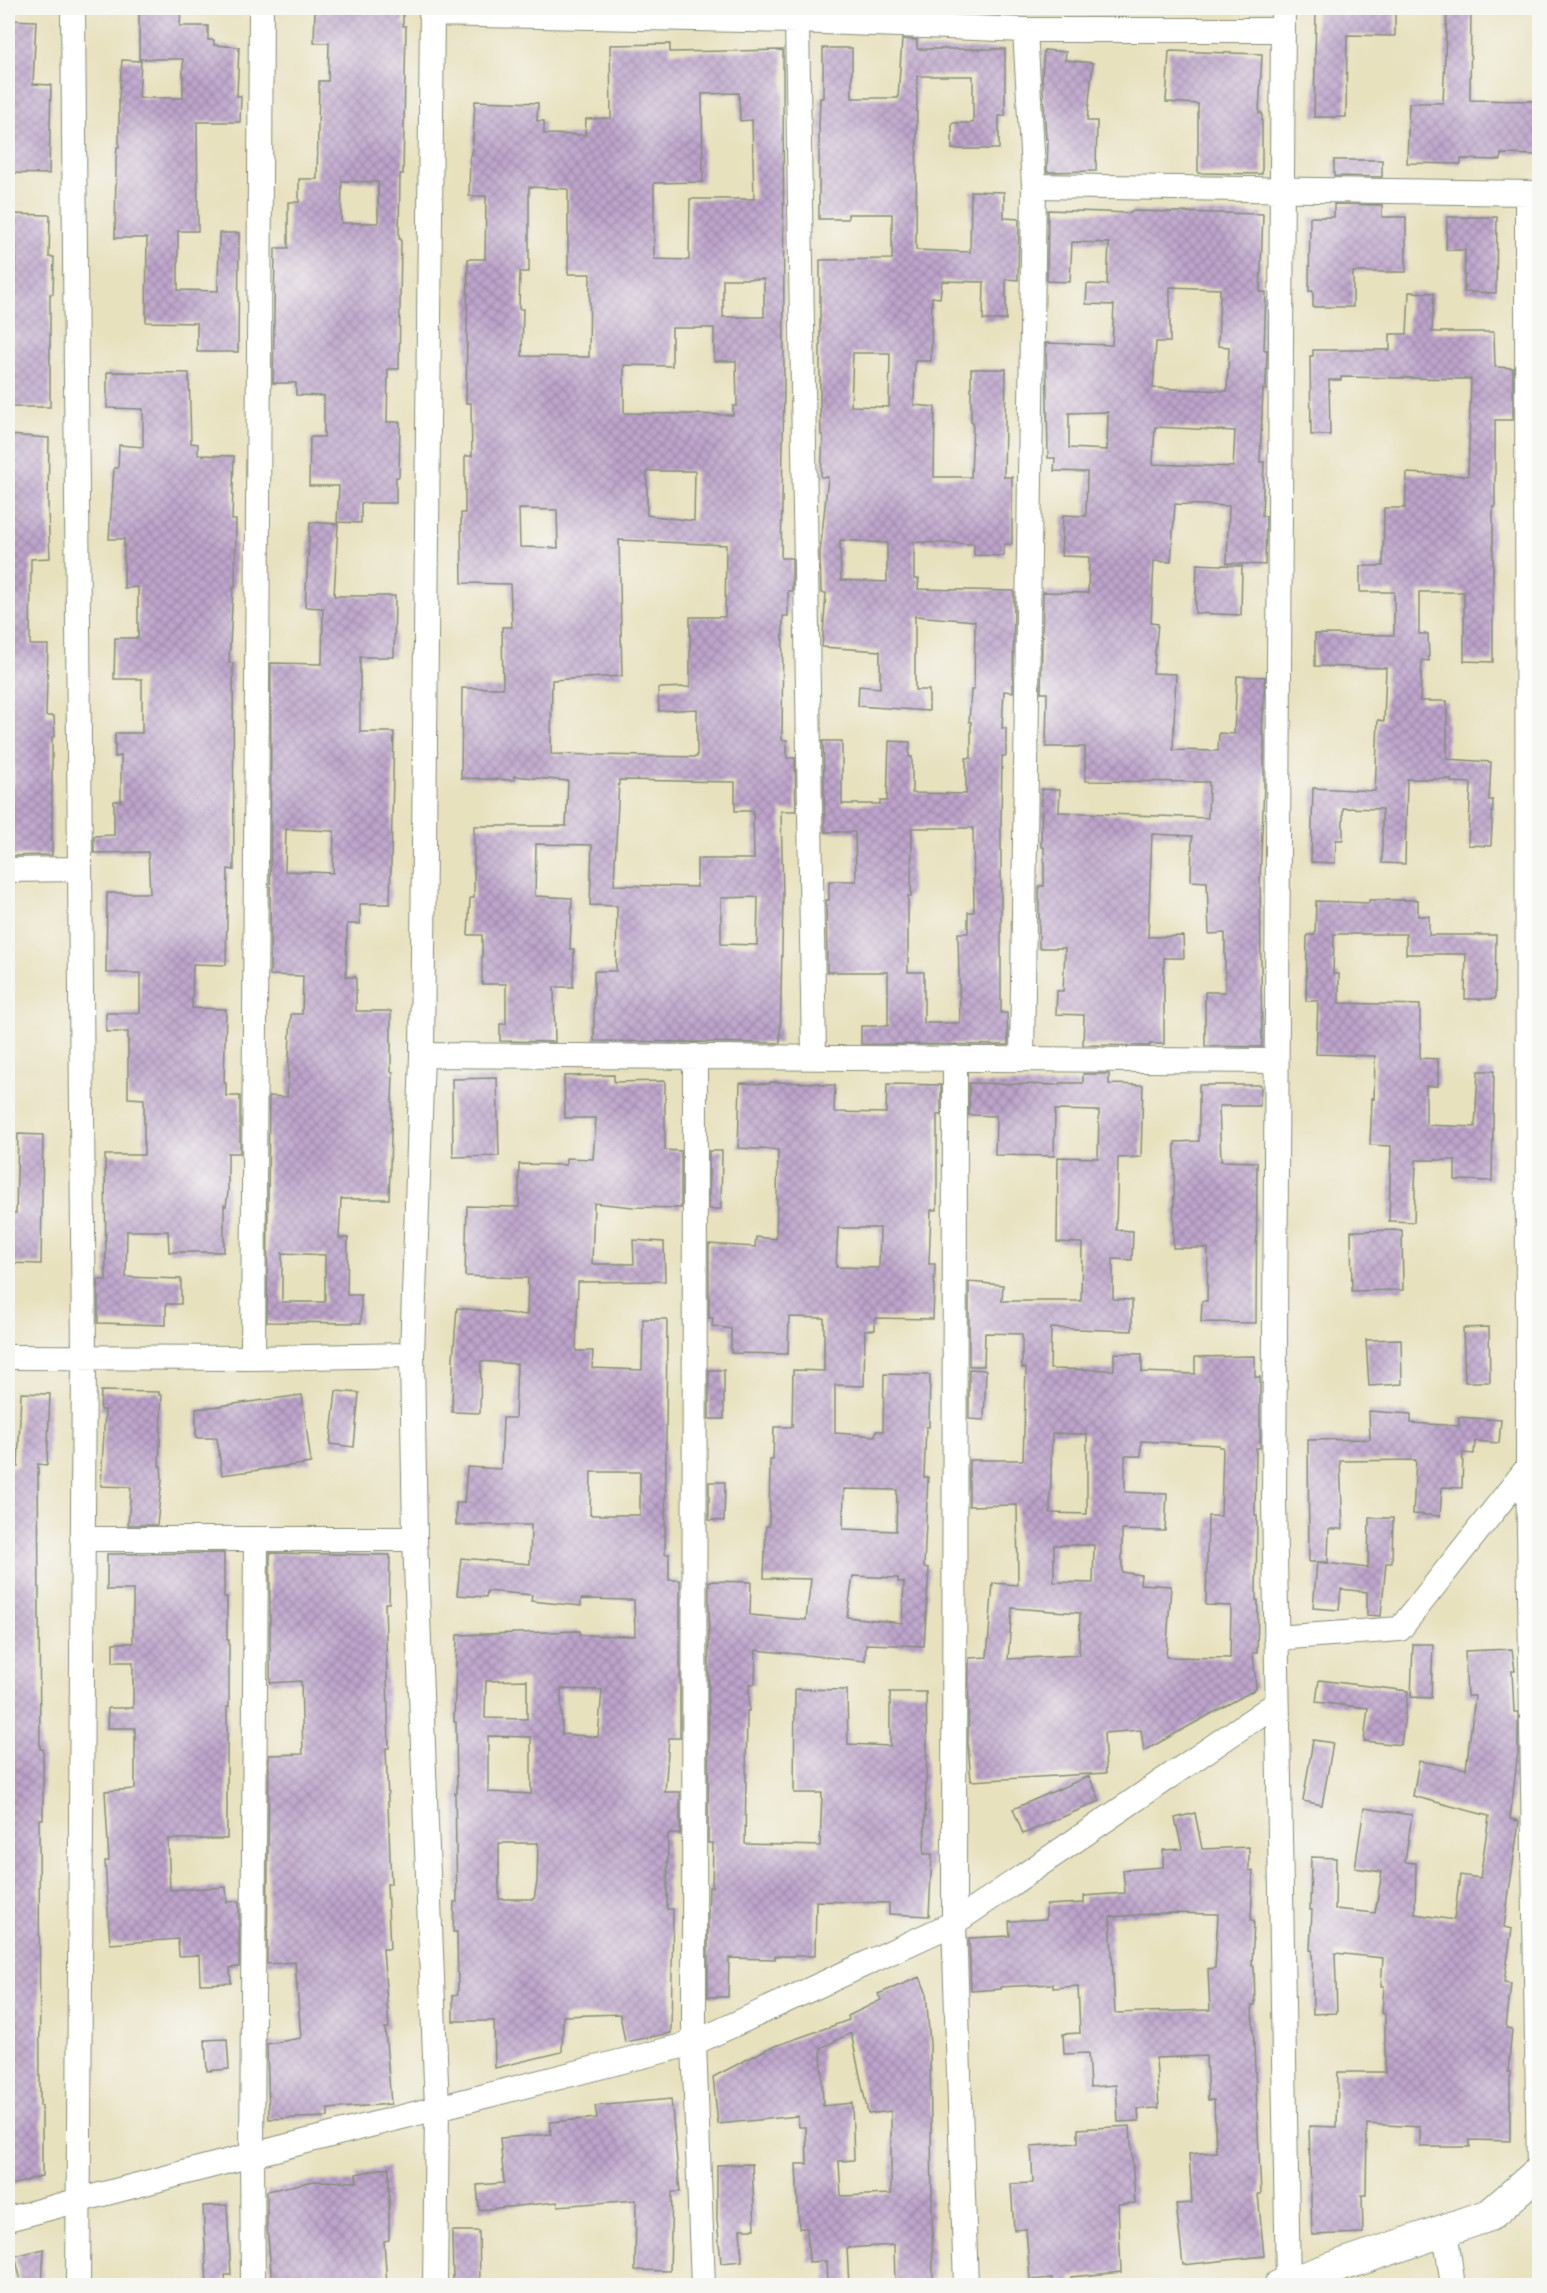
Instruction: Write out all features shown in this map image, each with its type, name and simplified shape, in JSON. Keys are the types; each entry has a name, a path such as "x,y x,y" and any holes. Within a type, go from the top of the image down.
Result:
{"main road":[{"path":"1284,2285 1490,2215 1539,2171"}],"street":[{"path":"73,8 84,1357 78,2286"},
{"path":"253,1358 261,8"},
{"path":"435,2286 437,2108 414,1539 412,1355 422,1055 432,11 1025,30 1283,19 1274,1500 1284,2285"},
{"path":"797,21 814,1057"},
{"path":"1022,1059 1034,186 1025,30"},
{"path":"1034,186 1533,193 1539,2171"},
{"path":"8,870 79,870"},
{"path":"422,1055 1276,1061"},
{"path":"695,1056 694,2043 703,2286"},
{"path":"955,1058 954,1923 966,2286"},
{"path":"8,1358 253,1358 412,1355"},
{"path":"1276,1638 1400,1629 1536,1464"},
{"path":"82,1539 414,1539"},
{"path":"253,2286 256,1539"},
{"path":"8,2219 78,2199 694,2043 954,1923 1277,1703"},
{"path":"1445,2230 1453,2286"}],"building":[{"path":"139,8 181,8 180,26 208,26 208,40 214,40 214,45 239,47 237,96 241,96 240,122 197,122 198,231 178,231 178,290 218,291 219,233 239,233 238,352 197,352 197,323 146,322 147,238 115,238 116,161 117,147 119,147 122,60 141,61 139,98 183,98 183,59 139,59"},
{"path":"315,8 403,8 403,26 406,26 403,174 400,174 399,369 388,369 387,422 400,422 399,477 396,477 396,503 361,503 361,523 337,522 339,486 309,486 310,437 324,437 324,396 296,395 296,383 273,383 275,248 288,248 288,202 299,202 299,179 317,179 319,81 328,81 329,43 314,43","holes":["342,181 378,182 378,223 341,223"]},
{"path":"1316,8 1395,8 1395,36 1347,35 1346,117 1314,117"},
{"path":"1447,8 1471,8 1470,100 1539,101 1539,155 1501,154 1501,160 1461,159 1461,164 1407,163 1409,103 1443,103"},
{"path":"8,20 36,21 33,84 51,85 49,174 8,173"},
{"path":"902,39 917,40 917,49 1005,49 1005,116 999,116 999,149 952,149 952,123 973,123 973,76 917,76 916,250 970,252 971,191 1004,192 1004,218 1019,219 1018,280 1006,279 1006,320 983,320 984,282 942,281 940,298 932,297 931,361 915,361 914,405 935,407 934,477 971,477 973,422 971,422 971,369 1006,369 1004,477 1012,477 1012,544 1004,544 1004,556 974,555 974,544 914,542 914,579 919,579 918,589 1014,591 1013,692 1004,691 1002,728 1006,728 1006,756 1002,756 1001,1013 1007,1013 1008,1045 861,1044 861,1026 888,1026 888,972 827,972 826,900 829,900 829,881 856,881 855,832 825,832 823,741 842,741 842,804 880,804 880,801 887,801 889,741 910,742 912,793 966,794 966,758 971,758 971,722 969,722 971,690 974,690 975,621 915,616 915,690 929,690 929,711 858,706 859,686 880,688 880,651 822,647 826,593 821,593 820,553 828,477 821,477 823,435 821,435 820,403 820,260 892,259 892,214 848,214 848,219 819,219 819,125 820,98 823,98 823,48 852,48 852,98 898,98","holes":["853,353 890,353 889,407 851,406","840,540 887,543 887,582 841,580","912,828 973,828 974,912 968,912 968,933 958,933 960,1023 924,1023 924,972 908,972 908,896 911,896"]},
{"path":"670,44 670,52 783,50 784,388 781,558 792,558 792,591 788,591 788,616 783,616 782,740 787,740 787,758 795,758 796,811 781,811 783,896 780,1043 594,1041 594,971 616,971 617,906 590,905 592,845 536,844 535,896 572,898 570,949 574,949 573,987 554,987 555,1042 500,1041 500,1024 506,1024 506,984 482,984 482,935 468,935 470,898 474,898 474,826 566,826 568,781 514,776 514,780 461,778 462,688 503,688 502,627 512,627 510,584 462,583 461,513 465,513 465,456 472,456 471,403 466,403 468,259 485,259 486,196 469,196 475,101 538,103 537,121 544,121 544,134 585,135 586,119 611,118 610,45","holes":["739,93 740,121 752,120 754,199 690,199 689,260 654,259 654,183 703,182 702,94","529,187 568,189 568,274 590,274 589,357 522,356 523,309 519,309 520,272 529,272","723,279 764,279 764,317 723,317","672,328 714,328 714,361 736,361 737,406 733,406 733,415 624,413 624,365 672,366","647,471 695,471 694,521 647,515","519,509 557,510 558,548 520,547","619,540 726,545 725,617 690,617 690,687 658,688 659,711 697,709 697,757 551,754 552,680 622,676","619,780 735,782 735,811 753,811 754,859 697,859 697,887 614,885","758,897 757,945 721,944 721,898"]},
{"path":"1044,50 1066,52 1065,60 1093,63 1087,121 1097,121 1096,171 1047,172 1048,139 1046,139 1042,75"},
{"path":"1169,51 1262,54 1259,113 1262,113 1262,174 1198,173 1198,104 1166,102"},
{"path":"1334,160 1382,160 1382,177 1334,176"},
{"path":"1334,204 1382,205 1382,217 1406,217 1406,272 1353,272 1353,307 1313,307 1313,291 1309,291 1310,217 1334,217"},
{"path":"1048,210 1263,214 1260,292 1266,292 1264,350 1267,350 1260,462 1264,462 1262,516 1266,516 1265,565 1227,563 1229,506 1175,504 1171,562 1154,561 1151,623 1158,624 1153,673 1176,674 1173,750 1218,751 1219,733 1234,734 1237,676 1265,677 1260,881 1262,1047 1205,1046 1205,992 1225,992 1225,933 1209,934 1207,882 1191,881 1192,836 1152,834 1148,937 1183,936 1184,958 1164,958 1164,1044 1150,1044 1150,1046 1083,1045 1084,1015 1056,1014 1057,991 1063,991 1065,948 1039,948 1039,886 1044,886 1044,847 1041,847 1042,789 1060,790 1059,812 1208,818 1209,782 1085,781 1085,747 1046,747 1047,693 1041,693 1043,592 1088,593 1089,557 1061,556 1063,515 1086,516 1087,472 1054,471 1055,458 1048,458 1046,343 1112,345 1114,305 1086,304 1087,284 1107,285 1109,243 1072,242 1070,282 1047,281","holes":["1170,287 1220,289 1218,346 1229,347 1227,391 1153,388 1156,342 1170,342","1108,412 1107,450 1069,448 1069,413","1155,427 1235,431 1233,467 1153,464"]},
{"path":"8,214 50,215 49,257 54,257 53,294 50,294 50,407 8,407 8,295 14,295 16,242 8,242"},
{"path":"1447,217 1497,217 1496,293 1464,292 1465,250 1446,250"},
{"path":"1409,292 1434,293 1432,332 1494,332 1495,367 1513,368 1513,420 1495,420 1493,662 1464,661 1464,592 1419,592 1419,634 1428,634 1429,661 1422,660 1420,701 1447,701 1447,759 1491,762 1489,800 1493,800 1491,846 1468,845 1471,783 1451,782 1451,779 1407,779 1405,864 1382,863 1382,809 1343,808 1343,840 1336,840 1335,863 1311,862 1313,788 1375,791 1378,720 1384,721 1386,668 1315,666 1315,634 1394,635 1394,592 1360,592 1360,566 1383,566 1384,508 1405,508 1407,473 1468,476 1471,379 1341,377 1341,380 1329,380 1330,435 1311,435 1310,356 1313,356 1313,350 1390,350 1390,334 1407,334"},
{"path":"107,372 189,373 191,443 198,444 198,455 234,456 232,520 236,520 235,588 233,588 229,663 233,663 234,870 228,869 226,965 193,964 192,1008 226,1009 224,1083 226,1083 226,1096 240,1096 240,1153 228,1153 228,1192 226,1206 224,1205 224,1252 169,1252 168,1231 127,1231 126,1277 181,1279 181,1304 166,1304 166,1325 98,1323 98,1280 106,1280 105,1155 144,1155 144,1099 128,1098 128,1032 106,1032 106,1013 140,1013 140,973 106,973 107,893 150,893 148,852 94,853 94,836 114,835 114,801 121,801 121,756 115,757 115,733 142,733 142,679 114,679 115,638 138,638 138,587 124,588 124,539 109,539 114,468 118,468 119,445 143,447 143,409 107,408"},
{"path":"9,435 49,438 50,558 31,559 30,645 48,645 46,716 54,716 55,736 52,737 52,855 8,856 8,784 14,784 13,737 8,737 8,588 13,588 8,485"},
{"path":"310,522 338,524 334,596 395,596 394,657 360,657 360,732 394,732 390,904 360,904 360,924 347,924 346,977 356,977 356,1011 391,1011 391,1072 393,1072 389,1199 341,1199 339,1238 348,1238 347,1295 361,1295 361,1323 267,1322 269,1096 287,1097 291,1014 302,1014 303,976 270,975 271,663 322,664 323,608 305,607","holes":["286,829 334,831 333,873 285,871","282,1253 325,1255 325,1302 282,1302"]},
{"path":"1197,564 1242,566 1241,615 1195,613"},
{"path":"1369,900 1418,900 1418,916 1429,916 1429,935 1496,935 1495,999 1465,999 1466,954 1406,954 1406,934 1334,934 1333,974 1339,974 1339,1003 1420,1005 1420,1058 1438,1059 1438,1086 1426,1086 1426,1125 1475,1127 1478,1071 1494,1071 1492,1181 1455,1180 1455,1160 1416,1160 1414,1222 1389,1221 1391,1146 1370,1145 1375,1056 1316,1054 1318,1001 1306,1001 1307,935 1315,935 1316,901 1369,903"},
{"path":"1083,1074 1109,1074 1109,1084 1143,1085 1141,1157 1118,1158 1116,1230 1133,1231 1132,1260 1113,1259 1113,1299 1132,1300 1132,1331 1051,1328 1050,1369 1114,1370 1114,1353 1142,1354 1142,1372 1195,1374 1195,1357 1255,1356 1255,1377 1260,1377 1260,1448 1256,1448 1255,1516 1257,1516 1257,1653 1253,1653 1256,1689 1144,1751 1141,1730 1104,1733 1106,1773 971,1781 968,1745 969,1658 987,1657 993,1583 1018,1585 1017,1505 969,1506 969,1460 1023,1460 1026,1368 1022,1368 1022,1334 985,1333 984,1366 969,1366 969,1282 1003,1285 1002,1301 1081,1301 1082,1243 1057,1242 1058,1157 1098,1158 1099,1111 1055,1110 1054,1156 995,1155 996,1116 969,1115 969,1083 1060,1085 1060,1083 1083,1083","holes":["1052,1433 1087,1434 1087,1514 1050,1513","1141,1441 1223,1447 1221,1516 1208,1516 1206,1605 1231,1606 1230,1658 1166,1657 1171,1586 1140,1584 1141,1575 1122,1572 1122,1530 1165,1531 1167,1494 1125,1492 1125,1456 1141,1456","1054,1545 1094,1545 1093,1583 1054,1582","1012,1608 1080,1613 1079,1655 1008,1659"]},
{"path":"614,1075 614,1082 665,1081 665,1150 681,1151 681,1208 594,1203 592,1264 634,1264 633,1240 664,1242 665,1281 578,1282 576,1351 593,1351 592,1368 642,1370 643,1319 667,1319 665,1554 669,1554 669,1580 680,1580 680,1738 669,1738 665,1792 680,1792 680,1834 668,1834 667,1909 673,1909 671,2033 625,2042 620,2014 563,2016 562,2052 495,2068 494,2021 453,2021 453,1995 458,1994 457,1932 453,1932 454,1902 457,1902 456,1722 454,1722 457,1635 580,1631 580,1635 635,1636 634,1600 581,1599 581,1606 531,1601 532,1595 487,1591 486,1597 457,1595 461,1558 530,1564 531,1525 456,1525 456,1503 464,1503 467,1467 501,1469 503,1418 515,1418 517,1364 481,1361 480,1413 452,1412 457,1308 527,1315 528,1278 465,1276 467,1206 519,1207 519,1164 566,1165 566,1158 593,1159 596,1118 565,1118 564,1076","holes":["591,1472 640,1472 640,1515 590,1515","527,1680 527,1719 485,1718 486,1681","561,1689 602,1690 598,1737 562,1734","488,1736 531,1737 531,1794 488,1792","499,1843 538,1843 534,1899 499,1899"]},
{"path":"497,1078 499,1156 453,1157 452,1079"},
{"path":"770,1082 835,1085 834,1112 886,1113 887,1084 941,1085 941,1115 937,1115 937,1210 931,1210 929,1264 935,1264 933,1319 875,1318 875,1330 865,1330 864,1386 835,1385 835,1433 875,1436 876,1431 883,1431 884,1374 930,1375 929,1427 926,1427 924,1477 928,1477 924,1567 929,1568 924,1646 866,1644 865,1661 756,1650 755,1684 749,1684 749,1711 747,1711 745,1844 820,1846 822,1793 794,1793 795,1689 847,1690 848,1744 890,1746 890,1692 926,1692 924,1854 932,1854 929,1916 889,1914 889,1903 816,1901 815,1956 775,1956 775,1959 729,1958 728,1997 708,1997 708,1914 709,1887 712,1887 713,1843 708,1843 709,1581 751,1582 750,1615 806,1620 811,1579 764,1578 766,1526 769,1526 770,1460 773,1460 774,1427 792,1427 793,1370 824,1371 824,1318 789,1317 788,1354 731,1353 731,1329 712,1326 713,1318 709,1318 709,1244 755,1247 756,1237 776,1239 778,1150 738,1148 740,1083 770,1084","holes":["838,1228 880,1228 879,1268 836,1267","844,1489 897,1490 896,1531 843,1529","853,1576 898,1578 898,1582 904,1582 902,1623 847,1617"]},
{"path":"1199,1085 1261,1085 1260,1106 1219,1106 1221,1161 1257,1162 1256,1323 1201,1322 1202,1301 1207,1301 1208,1248 1173,1248 1175,1142 1199,1141"},
{"path":"18,1134 43,1135 41,1264 8,1263 8,1212 16,1213"},
{"path":"709,1151 722,1151 721,1209 709,1209"},
{"path":"1402,1230 1403,1290 1352,1291 1351,1231"},
{"path":"1489,1327 1490,1382 1465,1382 1463,1328"},
{"path":"1401,1339 1402,1384 1369,1386 1366,1340"},
{"path":"969,1369 986,1370 984,1420 969,1419"},
{"path":"709,1370 724,1370 724,1419 709,1419"},
{"path":"101,1391 159,1392 159,1395 162,1395 159,1466 161,1466 162,1480 157,1525 128,1525 131,1487 101,1486 105,1410 100,1410"},
{"path":"336,1391 359,1393 354,1447 330,1444"},
{"path":"21,1393 50,1394 47,1465 38,1464 40,1749 43,1749 43,1819 39,1819 42,2176 8,2186 10,1905 8,1905 8,1467 18,1467"},
{"path":"302,1395 311,1463 222,1475 217,1438 196,1438 196,1409"},
{"path":"1369,1411 1411,1414 1411,1423 1459,1426 1459,1417 1501,1420 1499,1443 1475,1441 1474,1454 1463,1453 1462,1488 1442,1487 1440,1516 1413,1514 1416,1460 1340,1461 1343,1529 1329,1529 1328,1562 1309,1562 1308,1440 1370,1439"},
{"path":"709,1482 725,1482 724,1521 709,1520"},
{"path":"1369,1518 1393,1518 1392,1563 1386,1563 1381,1616 1367,1615 1367,1592 1341,1589 1339,1610 1313,1608 1317,1562 1368,1568"},
{"path":"224,1553 224,1597 227,1597 227,1640 229,1640 227,1839 168,1839 170,1890 226,1887 227,1902 239,1901 239,1967 230,1968 231,1983 200,1984 199,1955 179,1956 178,1939 110,1944 105,1861 109,1861 105,1791 135,1789 135,1728 107,1728 108,1708 133,1708 133,1662 113,1662 113,1643 133,1643 133,1590 107,1590 107,1554"},
{"path":"270,1553 390,1555 389,1603 385,1603 389,1748 386,1748 391,1884 387,1884 390,1949 383,1949 389,2028 385,2028 391,2104 328,2109 328,2117 269,2119 267,2044 301,2038 295,1962 267,1964 269,1755 303,1754 301,1681 270,1683"},
{"path":"1413,1644 1433,1644 1431,1698 1411,1697"},
{"path":"1512,1649 1515,1671 1512,1671 1514,1712 1518,1712 1518,1751 1510,1819 1519,1821 1504,1927 1512,1929 1504,1982 1511,1983 1506,2028 1512,2029 1508,2072 1510,2072 1510,2141 1470,2140 1470,2147 1420,2147 1420,2127 1367,2124 1366,2195 1362,2195 1363,2233 1312,2235 1309,2126 1337,2127 1338,2072 1385,2072 1385,2014 1382,2013 1384,1986 1381,1986 1383,1958 1335,1953 1337,2013 1313,2014 1312,1950 1310,1950 1311,1857 1336,1858 1335,1909 1375,1913 1382,1872 1355,1868 1364,1808 1412,1815 1405,1862 1416,1863 1415,1914 1454,1920 1460,1875 1480,1878 1489,1816 1413,1796 1419,1761 1466,1769 1475,1696 1467,1696 1465,1651"},
{"path":"1319,1680 1408,1691 1401,1745 1364,1741 1368,1708 1316,1702"},
{"path":"1313,1740 1333,1743 1322,1805 1303,1801"},
{"path":"1089,1776 1100,1801 1023,1834 1013,1809"},
{"path":"1195,1813 1202,1849 1249,1847 1249,1870 1253,1871 1251,1921 1254,1921 1252,1966 1254,1966 1255,2005 1252,2005 1261,2194 1258,2194 1264,2256 1183,2265 1176,2204 1192,2203 1189,2154 1216,2152 1214,2100 1208,2100 1206,2056 1156,2058 1159,2108 1138,2109 1139,2121 1118,2122 1116,2085 1090,2087 1088,2053 1064,2054 1063,2034 1080,2033 1078,1986 1053,1988 1053,1984 971,1991 969,1938 1010,1936 1009,1921 1046,1919 1046,1905 1084,1903 1084,1896 1125,1893 1123,1870 1163,1867 1163,1850 1182,1849 1175,1818","holes":["1166,1913 1218,1914 1215,1968 1208,1969 1210,2010 1115,2013 1110,1917"]},
{"path":"920,1977 926,1992 930,2045 933,2283 895,2284 894,2245 847,2248 849,2286 827,2286 826,2261 809,2262 807,2228 799,2228 796,2164 807,2164 806,2127 799,2127 798,2116 718,2124 713,2077 767,2049 849,2020 848,2016 881,2000 878,1994","holes":["851,2033 868,2114 891,2111 891,2194 841,2196 839,2161 854,2160 852,2103 823,2106 821,2048"]},
{"path":"227,2039 229,2069 207,2071 205,2040"},
{"path":"671,2099 680,2192 672,2192 670,2271 635,2270 636,2200 558,2206 557,2202 479,2210 477,2185 504,2183 500,2138 551,2134 550,2122 597,2118 595,2106"},
{"path":"1130,2126 1135,2203 1118,2204 1121,2272 1071,2277 1072,2286 1053,2286 1052,2278 1030,2280 1026,2229 1014,2230 1011,2184 1033,2183 1031,2146 1078,2143 1078,2129"},
{"path":"752,2164 755,2229 740,2229 742,2261 721,2263 717,2219 717,2165"},
{"path":"389,2167 389,2240 384,2241 387,2286 300,2286 300,2279 272,2282 267,2226 267,2191 314,2181 357,2182 356,2174"},
{"path":"227,2205 231,2275 225,2275 226,2286 207,2286 203,2206"},
{"path":"452,2231 479,2231 480,2281 453,2282"},
{"path":"44,2249 42,2286 22,2286 15,2256"}]}
